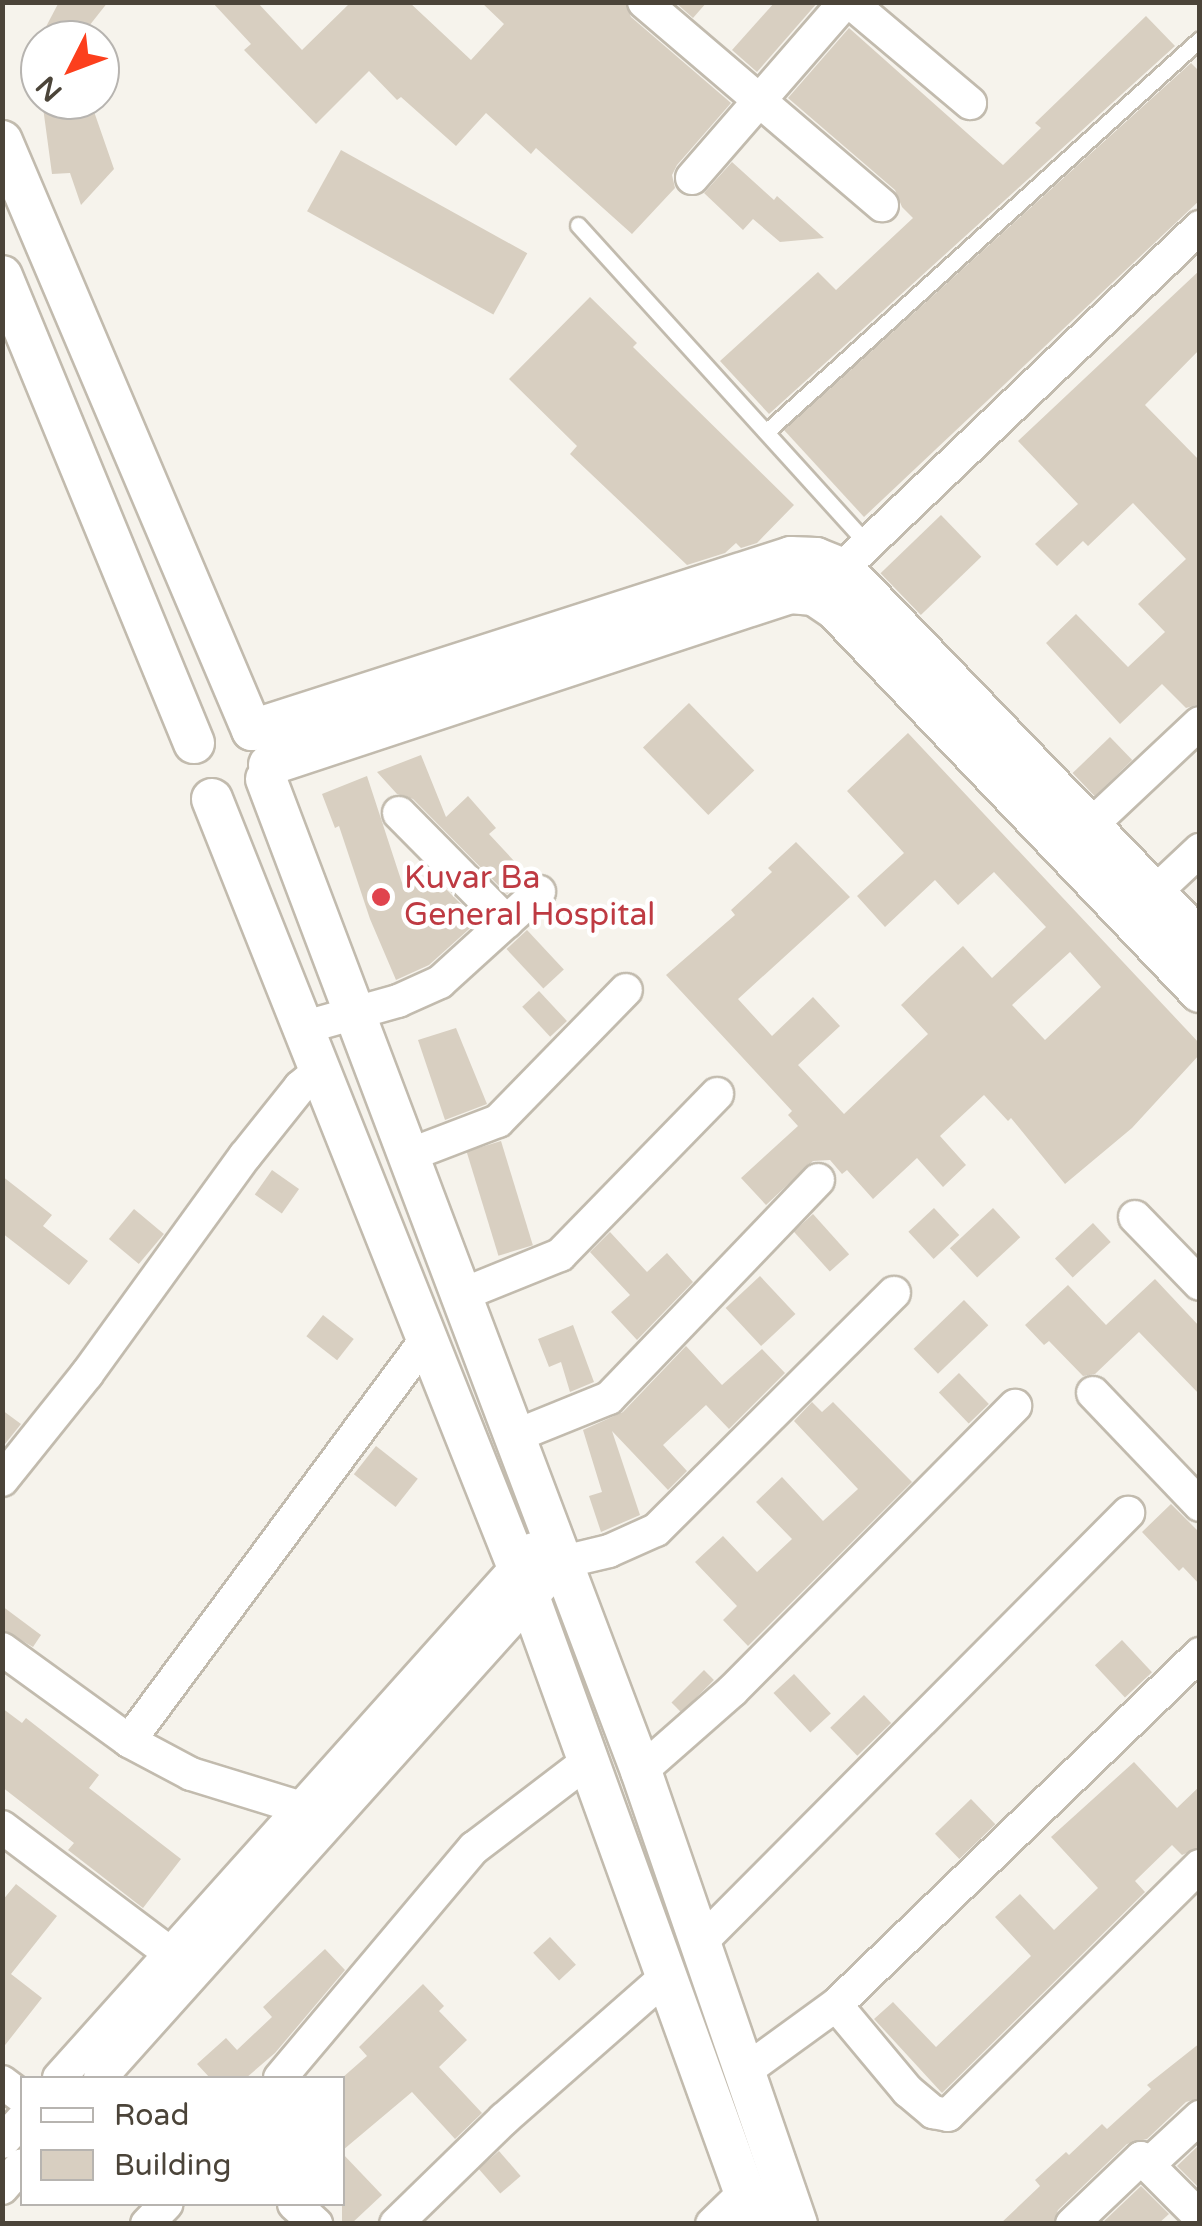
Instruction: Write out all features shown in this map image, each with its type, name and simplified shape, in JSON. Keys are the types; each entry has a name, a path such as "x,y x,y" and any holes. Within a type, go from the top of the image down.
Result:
{"street":[{"path":"644,2 882,206"},
{"path":"692,178 848,2 970,103"},
{"path":"2,141 262,758 641,1772 797,2224"},
{"path":"262,758 790,593 842,570 1200,227"},
{"path":"2,276 194,743 189,769 201,792 212,799 237,802 250,798 262,758"},
{"path":"842,570 836,610 1079,837 1142,904 1200,992"},
{"path":"194,743 214,725 227,722 262,758"},
{"path":"1079,837 1200,723"},
{"path":"212,799 524,1581 750,2208 712,2224"},
{"path":"399,812 507,922"},
{"path":"1142,904 1200,850"},
{"path":"302,1028 398,1001 440,982 539,892"},
{"path":"1142,904 1200,940"},
{"path":"408,1155 498,1121 626,990"},
{"path":"2,1480 87,1374 244,1156 300,1088 320,1072"},
{"path":"461,1294 560,1255 718,1094"},
{"path":"515,1436 609,1398 818,1180"},
{"path":"1136,1217 1200,1284"},
{"path":"557,1546 609,1552 656,1530 894,1293"},
{"path":"129,1741 426,1339"},
{"path":"1093,1393 1200,1506"},
{"path":"641,1772 732,1691 1015,1406"},
{"path":"700,1943 1128,1513"},
{"path":"61,2076 298,1807 557,1546"},
{"path":"102,2076 524,1581"},
{"path":"2,1649 129,1741 191,1774 298,1807"},
{"path":"745,2071 836,2005 1200,1654"},
{"path":"282,2076 474,1848 588,1761"},
{"path":"2,1828 170,1953"},
{"path":"836,2005 908,2091 933,2112 948,2115 1200,1866"},
{"path":"396,2224 504,2119 667,1976"},
{"path":"1148,2164 1200,2116"},
{"path":"2,2142 20,2122"},
{"path":"1072,2224 1141,2158 1200,2217"},
{"path":"2,2188 20,2167"},
{"path":"146,2224 164,2206"},
{"path":"296,2206 316,2224"}],"lane":[{"path":"766,432 1200,39"},
{"path":"578,225 766,432 842,570"}],"building":[{"path":"59,2 108,2 94,20 50,20"},
{"path":"212,2 257,2 302,50 351,2 409,2 471,60 504,24 481,2 625,2 631,17 731,103 677,165 672,175 675,188 632,234 536,148 531,154 486,113 456,146 401,97 397,100 369,71 316,124 244,50 251,44"},
{"path":"675,2 707,2 693,18"},
{"path":"775,2 818,2 757,72 732,50"},
{"path":"1146,16 1175,46 769,414 720,361 818,272 836,290 913,218 902,207 895,190 788,98 849,28 1003,165 1041,128 1035,123"},
{"path":"1191,63 1200,72 1200,200 864,517 784,430"},
{"path":"45,120 97,120 114,169 81,205 70,173 52,174"},
{"path":"341,150 527,253 493,314 307,211"},
{"path":"732,162 824,238 780,242 753,219 743,230 704,193"},
{"path":"1200,270 1200,349 1145,405 1200,461 1200,704 1186,708 1162,684 1120,724 1046,643 1076,614 1128,667 1165,632 1138,604 1186,559 1133,503 1088,546 1083,541 1057,566 1035,544 1078,504 1018,441"},
{"path":"590,297 637,343 633,347 794,505 757,543 741,548 736,543 725,553 687,565 570,454 577,446 509,379"},
{"path":"941,515 981,557 921,615 881,573"},
{"path":"689,703 754,771 708,815 643,747"},
{"path":"908,733 1200,1044 1200,1054 1132,1128 1065,1184 1011,1118 1008,1121 984,1095 940,1136 966,1165 943,1187 917,1158 873,1199 847,1170 842,1174 830,1160 813,1161 766,1205 741,1178 798,1126 788,1115 792,1111 666,975 735,915 731,910 772,872 768,868 796,842 850,897 738,999 772,1036 813,997 840,1026 798,1065 844,1114 928,1034 901,1005 963,946 992,978 1046,927 994,872 958,905 935,880 885,927 857,896 904,853 847,791","holes":["1070,952 1101,987 1045,1040 1012,1005"]},
{"path":"1110,737 1132,760 1095,796 1073,773"},
{"path":"421,755 446,817 468,796 496,828 489,834 528,876 507,894 413,799 397,794 377,772"},
{"path":"367,776 405,892 428,871 478,921 429,965 396,980 370,919 339,826 335,828 322,794"},
{"path":"527,930 564,969 543,989 507,949"},
{"path":"539,991 567,1021 550,1037 522,1007"},
{"path":"456,1028 487,1104 445,1120 418,1040"},
{"path":"501,1141 533,1245 498,1256 467,1152"},
{"path":"272,1170 299,1189 282,1214 255,1195"},
{"path":"2,1176 52,1215 43,1226 88,1261 69,1285 2,1233"},
{"path":"934,1208 959,1235 934,1259 908,1232"},
{"path":"993,1208 1020,1237 977,1277 950,1248"},
{"path":"134,1209 164,1234 139,1264 109,1239"},
{"path":"813,1214 849,1254 830,1272 794,1231"},
{"path":"1093,1223 1111,1242 1073,1277 1055,1258"},
{"path":"610,1232 647,1272 667,1253 693,1282 637,1340 611,1312 630,1295 590,1252"},
{"path":"760,1276 795,1314 761,1346 726,1308"},
{"path":"1155,1279 1200,1327 1200,1395 1139,1332 1095,1374 1083,1376 1049,1341 1044,1345 1025,1325 1068,1285 1106,1325"},
{"path":"964,1300 988,1325 938,1374 914,1349"},
{"path":"323,1315 354,1339 337,1360 306,1336"},
{"path":"573,1325 594,1382 570,1392 561,1362 549,1367 538,1339"},
{"path":"686,1346 722,1385 762,1349 785,1373 729,1429 706,1405 663,1445 687,1471 668,1490 612,1431 640,1515 601,1532 589,1496 602,1492 583,1430 623,1412"},
{"path":"959,1373 989,1404 969,1423 939,1392"},
{"path":"812,1402 822,1412 833,1402 912,1482 748,1646 723,1620 737,1606 695,1562 723,1536 757,1572 792,1539 756,1502 782,1477 823,1521 858,1489 794,1421"},
{"path":"2,1410 21,1424 5,1444 2,1442"},
{"path":"376,1446 418,1479 396,1507 354,1474"},
{"path":"1171,1504 1200,1533 1200,1585 1183,1567 1179,1571 1142,1532"},
{"path":"2,1606 41,1635 33,1647 2,1629"},
{"path":"1122,1640 1152,1672 1125,1697 1095,1665"},
{"path":"704,1670 714,1680 681,1712 671,1703"},
{"path":"794,1674 831,1713 810,1733 774,1693"},
{"path":"864,1695 891,1723 857,1756 830,1728"},
{"path":"2,1708 22,1723 26,1718 99,1775 89,1788 181,1859 143,1908 68,1850 74,1843 2,1787"},
{"path":"1134,1762 1177,1808 1200,1786 1200,1847 1182,1855 1172,1845 1135,1881 1145,1892 942,2093 874,2019 893,2002 936,2047 1031,1956 995,1917 1020,1894 1054,1930 1098,1888 1051,1837"},
{"path":"971,1799 995,1824 959,1859 935,1834"},
{"path":"16,1884 57,1916 11,1974 42,1998 2,2049 2,1901"},
{"path":"550,1937 576,1965 559,1980 533,1953"},
{"path":"325,1949 345,1970 275,2053 248,2076 208,2076 197,2064 226,2038 237,2050 272,2017 263,2007"},
{"path":"423,1984 444,2006 439,2011 467,2040 439,2067 482,2113 455,2139 412,2092 345,2148 344,2076 367,2056 359,2047"},
{"path":"1200,2043 1200,2098 1186,2102 1147,2139 1127,2144 1058,2210 1053,2224 1000,2224 1040,2186 1035,2180 1102,2124 1107,2129 1151,2089 1147,2085"},
{"path":"1200,2148 1198,2187 1177,2166"},
{"path":"499,2151 521,2176 500,2194 479,2169"},
{"path":"345,2156 382,2195 351,2224 342,2224"},
{"path":"1141,2186 1169,2214 1158,2224 1101,2224"}],"place":[{"name":"Kuvar Ba General Hospital","path":"381,897"}]}
